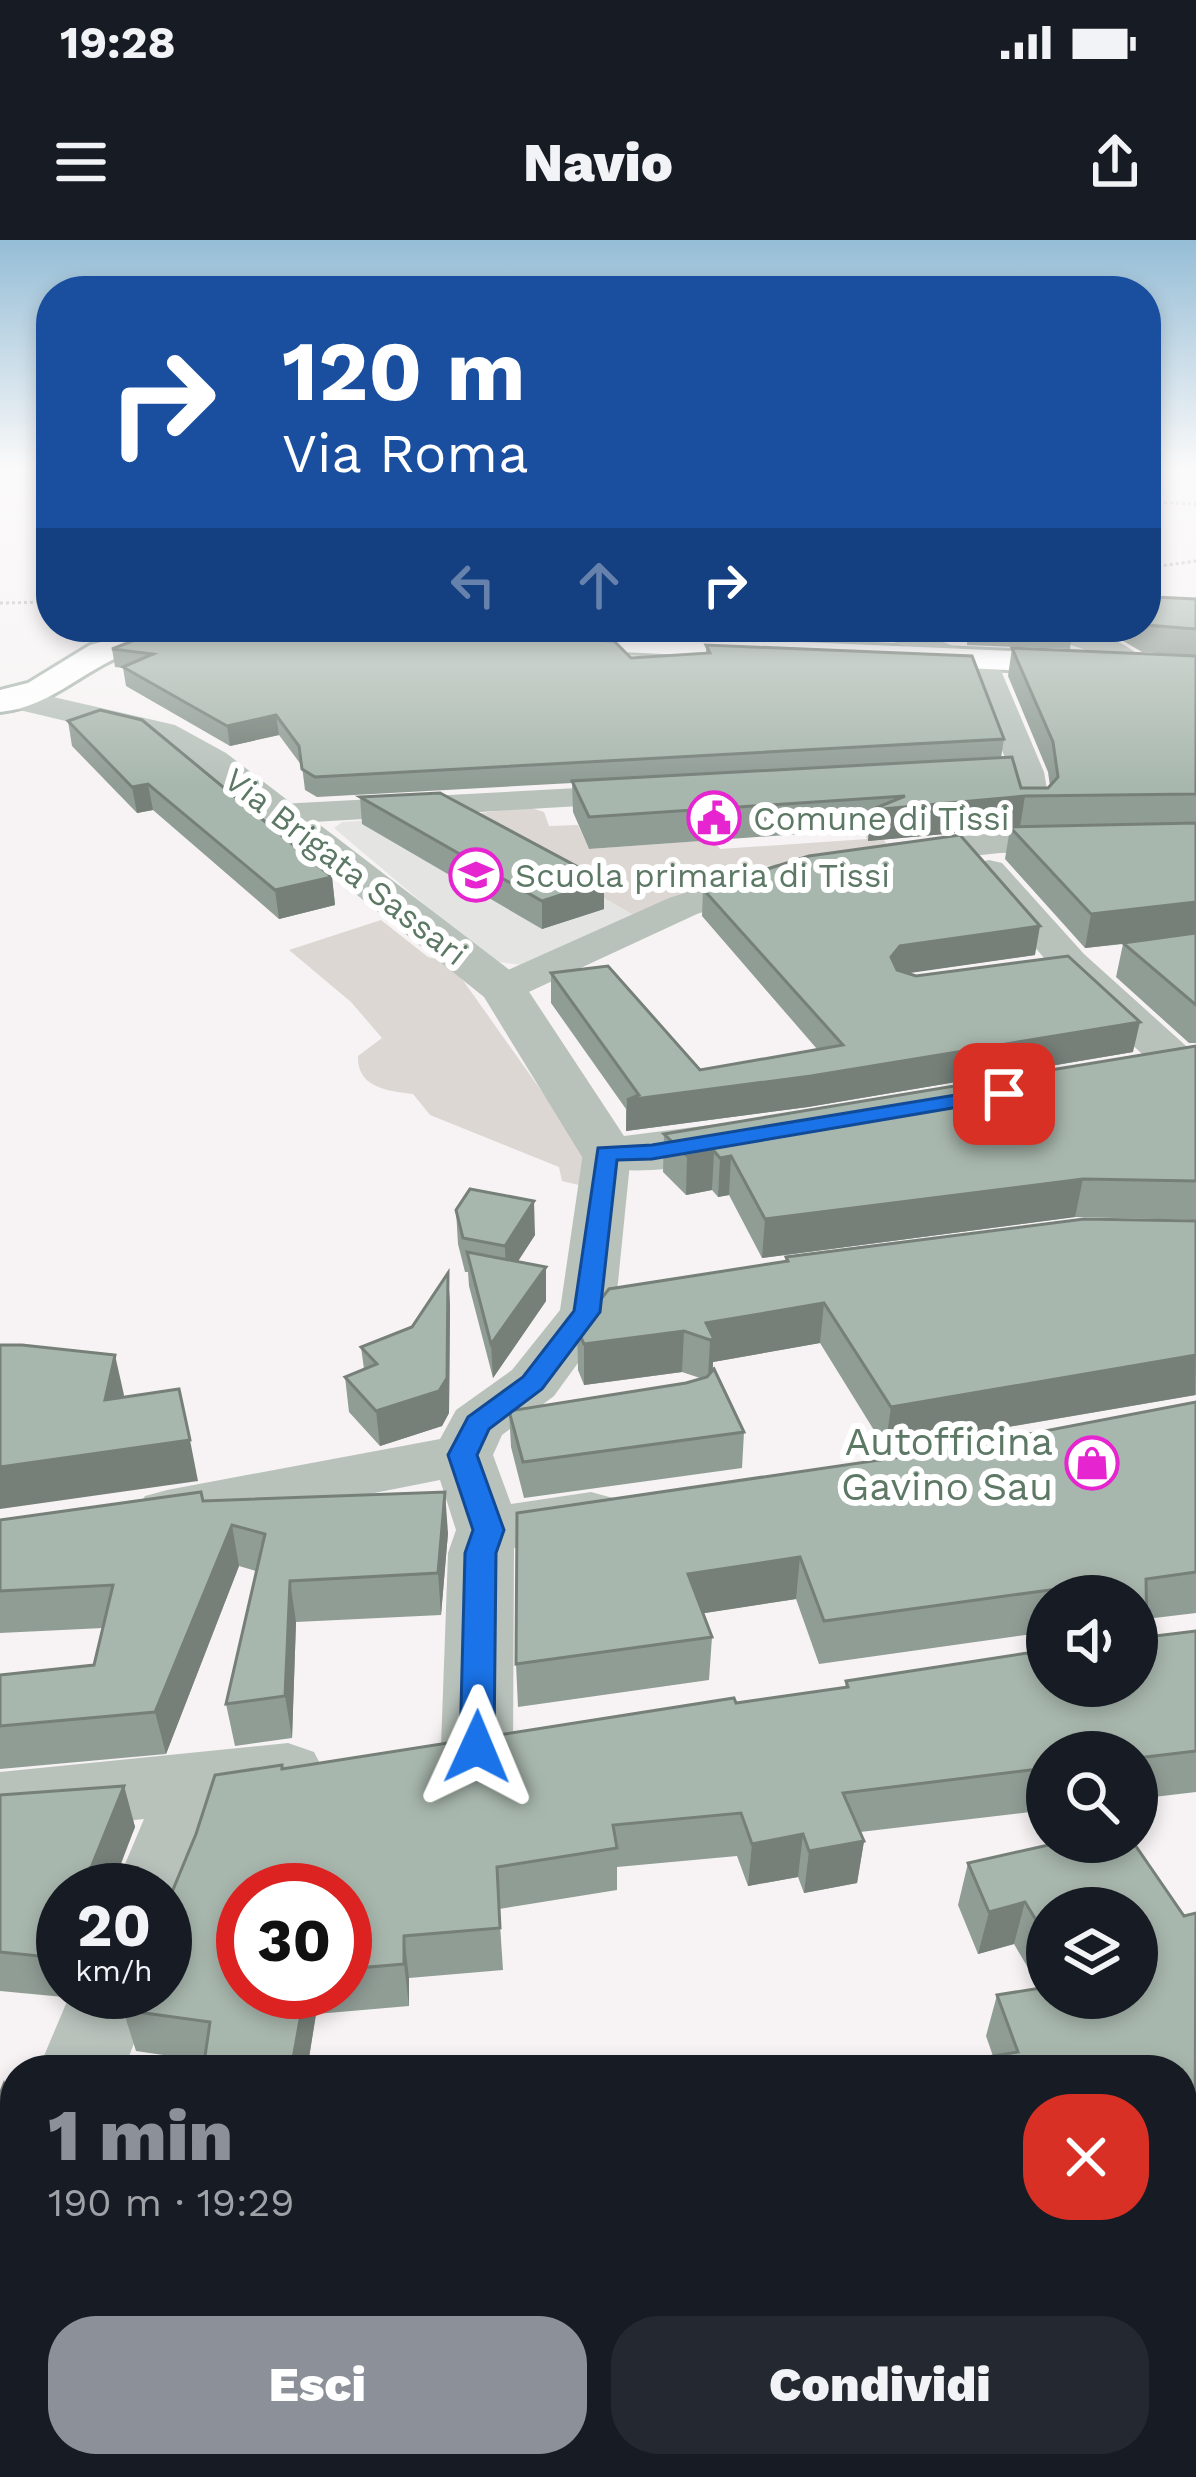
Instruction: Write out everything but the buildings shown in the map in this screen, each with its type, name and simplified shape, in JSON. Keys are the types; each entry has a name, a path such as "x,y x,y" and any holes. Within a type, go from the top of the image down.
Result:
{"main road":[{"path":"12,701 80,662 124,644 142,642"},
{"path":"575,642 1196,670"}],"street":[{"path":"923,642 974,660 1027,772 1038,842"},
{"path":"1090,642 1120,652 1136,667"},
{"name":"Via Brigata Sassari","path":"12,701 162,733 213,761 503,988 607,1153"},
{"path":"980,775 1027,772"},
{"path":"280,814 675,792"},
{"path":"849,860 967,845 1196,839"},
{"path":"967,845 1109,1003 1188,1063"},
{"path":"503,988 683,906 806,867"},
{"path":"1025,970 1125,958"},
{"path":"1109,1003 1153,996"},
{"path":"1113,1075 1188,1063"},
{"path":"470,1439 608,1308 607,1153 652,1152 809,1128"},
{"path":"108,1521 216,1505 591,1408"},
{"path":"470,1439 488,1530 481,1553 477,1747"},
{"path":"488,1530 637,1507"},
{"path":"0,1803 194,1787 548,1736"},
{"path":"164,1863 194,1787"},
{"path":"87,2055 101,2019"}],"path":[{"path":"0,603 36,602"}],"shaded area":[{"path":"531,808 544,812 549,826 578,825 589,849 714,840 720,849 867,839 865,834 878,833 887,844 762,867 637,917 460,815"},
{"name":"Scuola primaria di Tissi","path":"460,815 637,917 529,966 491,961 334,828 342,822"},
{"path":"381,920 428,957 450,962 584,1151 587,1187 562,1181 559,1167 430,1115 413,1094 376,1086 363,1075 358,1056 382,1038 351,1002 289,950"}],"place":[{"name":"Comune di Tissi","path":"714,818"},
{"name":"Scuola primaria di Tissi","path":"476,875"},
{"name":"Autofficina Gavino Sau","path":"1092,1463"}],"route":[{"path":"477,1747 481,1553 488,1530 463,1455 478,1424 532,1383 587,1312 607,1153 652,1152 1004,1094"}]}
